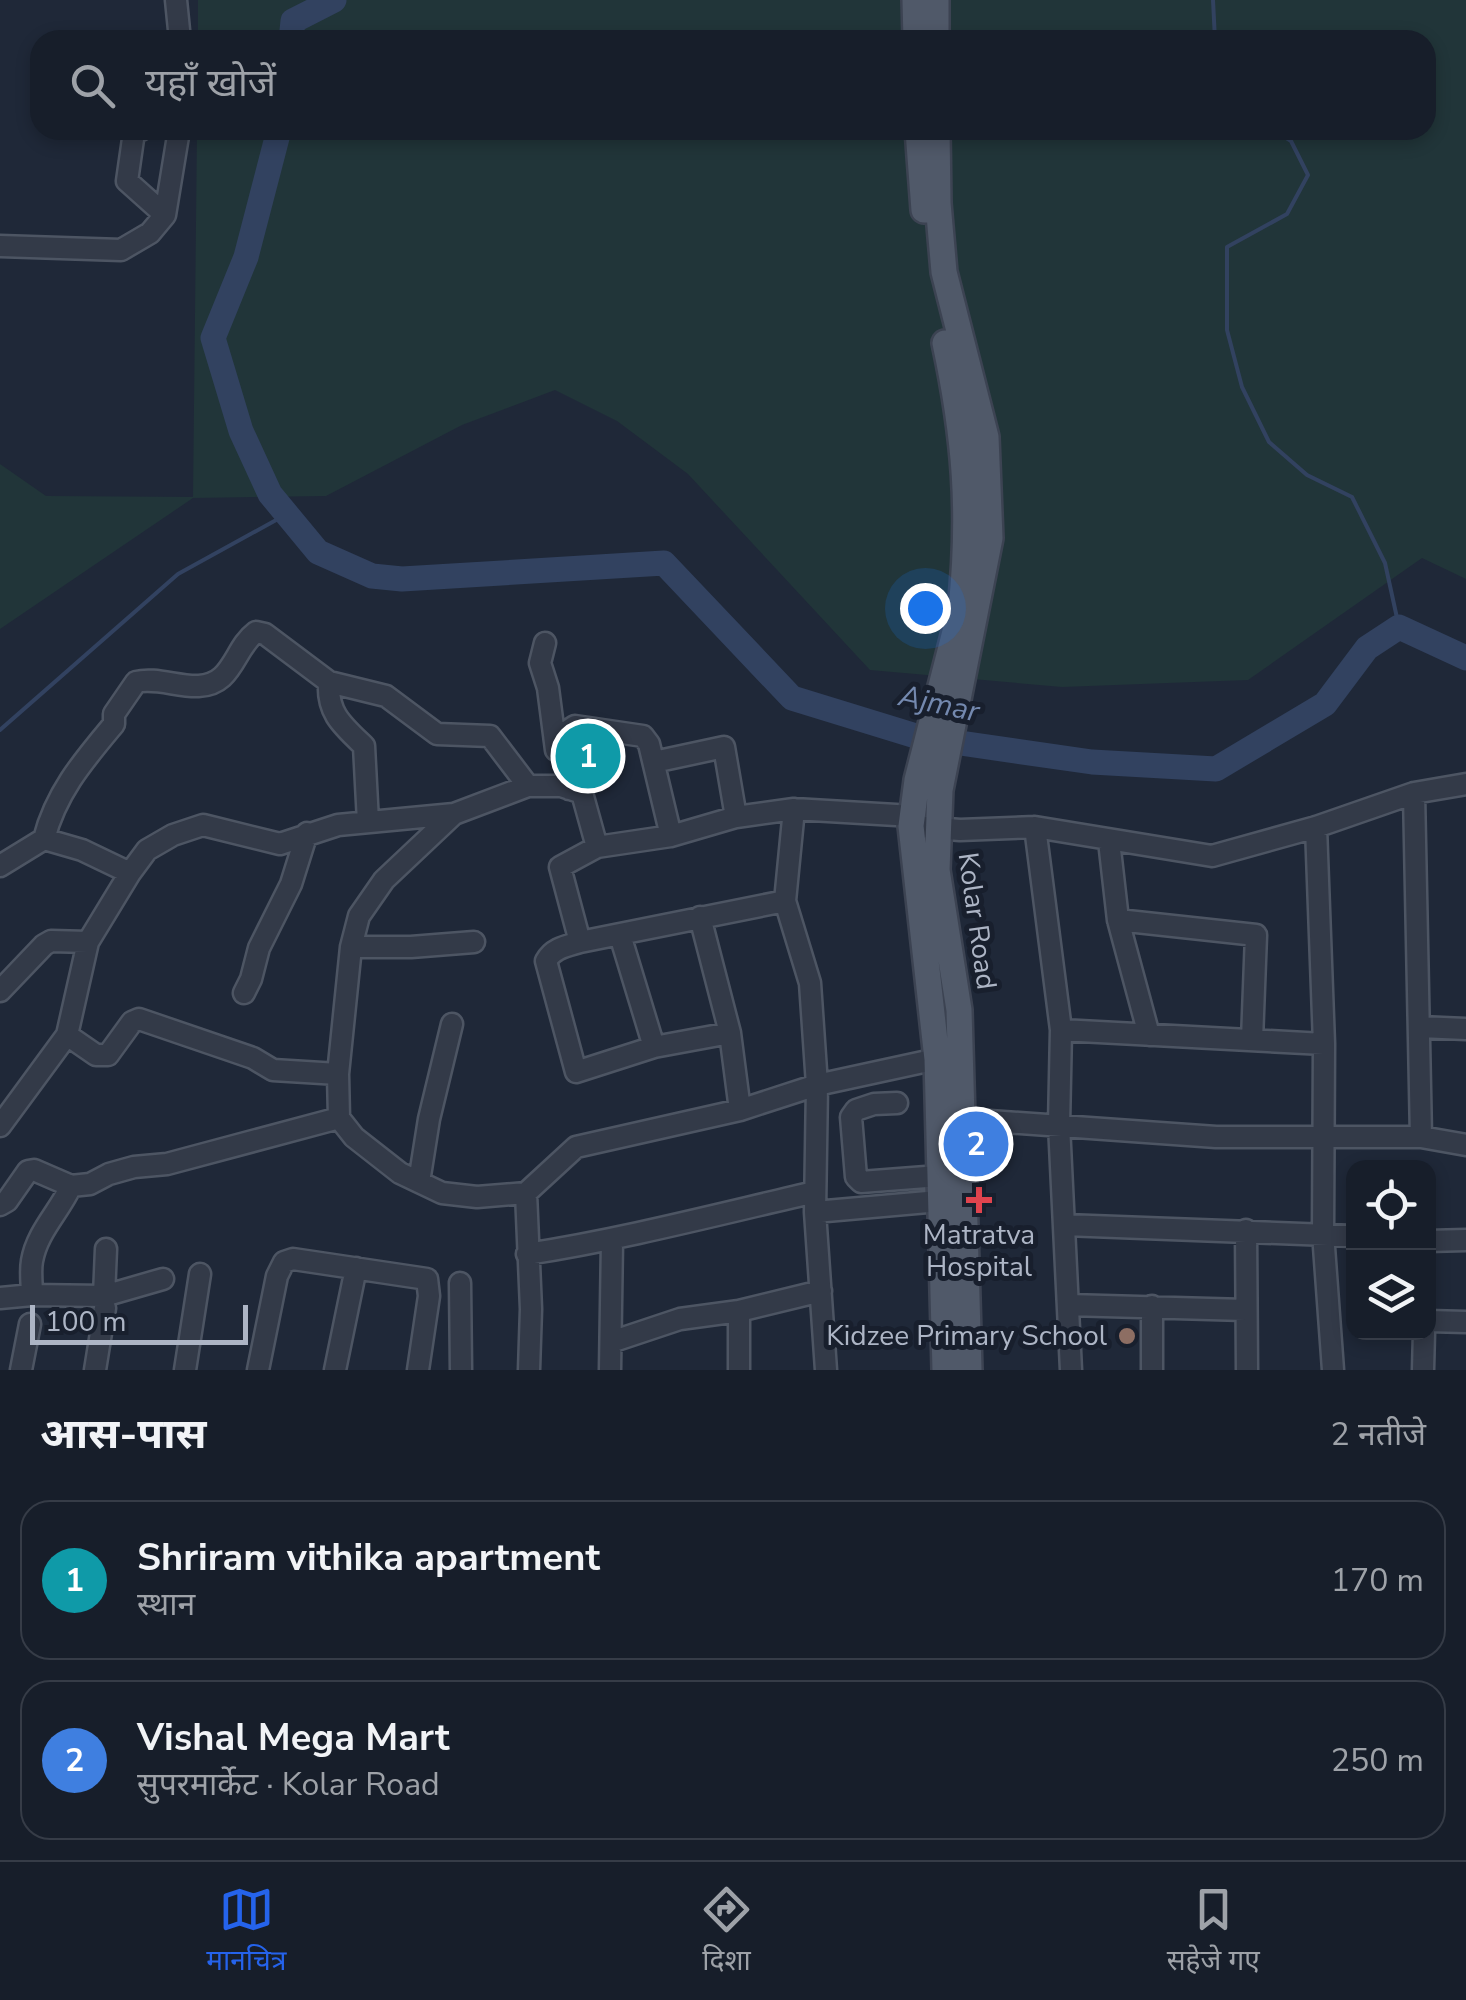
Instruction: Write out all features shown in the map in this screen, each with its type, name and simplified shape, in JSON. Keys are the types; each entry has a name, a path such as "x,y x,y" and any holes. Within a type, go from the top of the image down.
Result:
{"main road":[{"path":"915,0 916,30"},
{"path":"936,0 936,30"},
{"name":"Kolar Road","path":"918,140 933,283 967,478 969,608"},
{"name":"Kolar Road","path":"937,140 944,272 986,438 990,538 969,608 920,823 937,1059 945,1370"},
{"name":"Kolar Road","path":"920,823 936,870 958,1010 969,1370"}],"street":[{"path":"176,0 179,30"},
{"path":"133,140 126,181 165,215"},
{"path":"0,246 121,250 150,233 165,215 177,140"},
{"path":"0,866 44,839 50,814 71,776 114,724 114,714 136,682 164,680 183,686 211,686 226,675 245,640 256,632 265,634 329,682 386,696 437,734 490,736 528,786"},
{"path":"545,643 540,663 565,788"},
{"path":"329,682 328,702 335,718 364,746 368,822"},
{"path":"565,788 563,734 575,726 643,736 649,744 671,836"},
{"path":"654,762 724,748 736,818"},
{"path":"580,942 560,868 597,847 671,836 736,818 794,809 920,823 1035,826 1212,856 1316,827 1414,793 1466,784"},
{"path":"0,1126 67,1035 88,942 147,850 173,835 203,825 280,844 308,833 368,822 454,814 528,786 565,788 582,794 597,847"},
{"path":"1414,793 1421,1137"},
{"path":"794,809 785,901 810,983 818,1085 815,1202 826,1370"},
{"path":"454,814 384,880 360,916 351,947 338,1074 340,1118 354,1138 400,1173 442,1193 477,1197 526,1193 576,1146 740,1110 818,1085 937,1059"},
{"path":"1035,826 1060,1030 1060,1125 1071,1370"},
{"path":"1316,827 1324,1044 1323,1234 1333,1370"},
{"path":"244,993 252,980 259,948 291,884 308,833"},
{"path":"44,839 82,850 130,873"},
{"path":"1109,841 1118,920 1149,1035"},
{"path":"730,1033 654,1047 576,1072 546,961 560,948 580,942 785,901"},
{"path":"700,917 730,1033 740,1110"},
{"path":"1118,920 1256,935 1252,1040"},
{"path":"620,934 654,1047"},
{"path":"0,991 51,941 88,942"},
{"path":"351,947 474,942"},
{"path":"67,1035 96,1055 108,1055 132,1022 140,1019 252,1058 274,1070 338,1074"},
{"path":"419,1182 428,1120 452,1024"},
{"path":"1420,1027 1466,1029"},
{"path":"1060,1030 1324,1044"},
{"path":"897,1102 856,1110 852,1117 856,1177 860,1182 939,1189"},
{"path":"0,1205 34,1170 72,1186 90,1184 134,1167 167,1164 340,1118"},
{"path":"962,1119 1216,1138 1421,1137 1466,1145"},
{"path":"32,1296 32,1261 41,1232 72,1186"},
{"path":"527,1254 612,1241 663,1226 815,1202 939,1189"},
{"path":"526,1193 530,1370"},
{"path":"1066,1226 1346,1235"},
{"path":"1246,1230 1247,1370"},
{"path":"1436,1240 1466,1240"},
{"path":"610,1370 612,1241"},
{"path":"95,1370 105,1302 106,1248"},
{"path":"258,1370 277,1276 284,1262 293,1259 429,1282 418,1370"},
{"path":"334,1370 356,1268"},
{"path":"185,1370 200,1274"},
{"path":"0,1298 32,1296 105,1302 164,1279"},
{"path":"460,1283 460,1370"},
{"path":"611,1342 680,1319 739,1311 821,1292"},
{"path":"1069,1304 1245,1310"},
{"path":"1152,1306 1152,1370"},
{"path":"739,1311 739,1370"},
{"path":"1436,1321 1466,1322"},
{"path":"21,1370 30,1324"},
{"path":"1423,1370 1424,1340"}],"green space":[{"path":"198,0 1466,0 1466,579 1422,558 1248,680 1062,687 870,670 688,474 617,421 555,390 462,425 326,496 193,498 0,629 0,464 46,496 193,497 197,140 1436,140 1436,30 198,30"}],"waterway":[{"path":"292,30 293,21 334,0"},
{"path":"1213,0 1214,30"},
{"name":"Ajmar","path":"276,140 246,257 213,338 241,431 270,494 318,552 372,576 402,579 664,563 792,698 919,737 1092,762 1216,769 1325,704 1367,648 1399,627 1466,658"},
{"path":"1289,140 1308,175 1287,214 1227,247 1227,330 1242,387 1269,442 1307,475 1352,497 1385,563 1399,627"},
{"path":"0,730 178,574 287,514"}],"place":[{"name":"Shriram vithika apartment","path":"588,756"},
{"name":"Vishal Mega Mart","path":"976,1144"},
{"name":"Matratva Hospital","path":"979,1200"},
{"name":"Kidzee Primary School","path":"1127,1336"}]}
